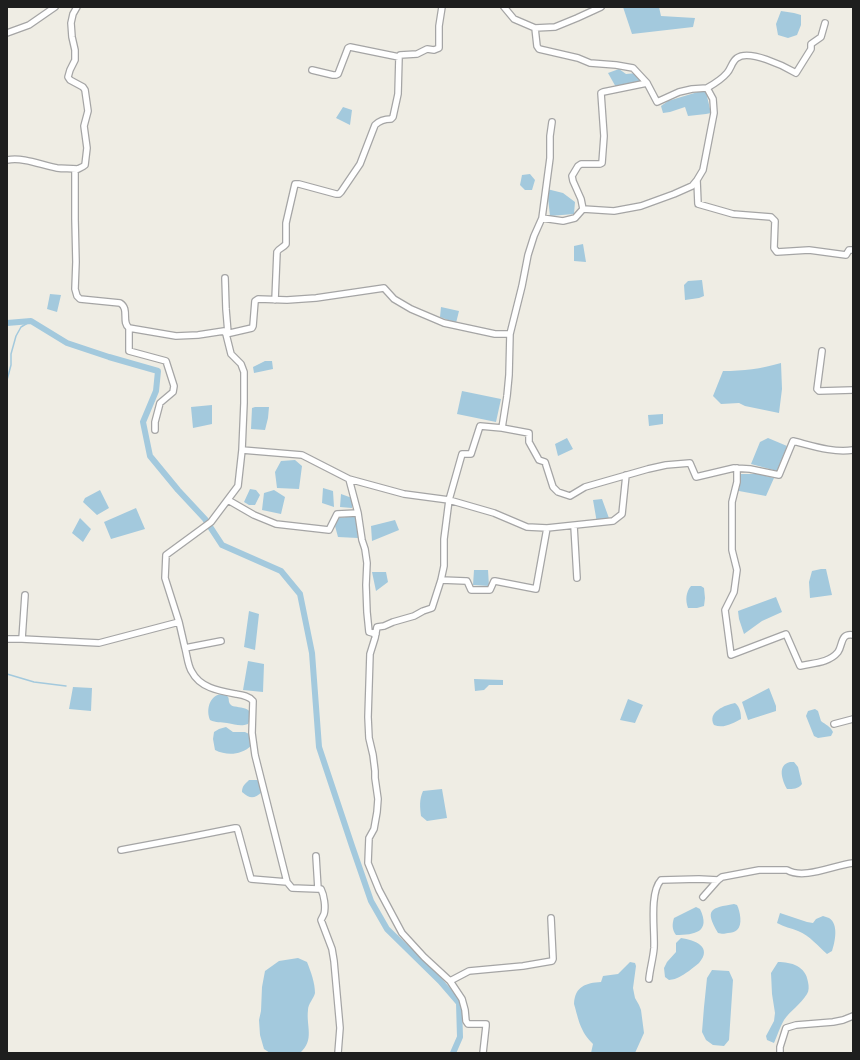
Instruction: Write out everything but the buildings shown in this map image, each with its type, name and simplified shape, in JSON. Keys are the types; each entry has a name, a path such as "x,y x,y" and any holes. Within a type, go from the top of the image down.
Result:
{"street":[{"path":"7,33 29,25 55,7"},
{"path":"7,160 32,161 58,168 77,169 85,165 87,148 84,126 88,111 85,90 68,77 75,60 71,24 73,14 77,7"},
{"path":"312,70 336,75 338,74 348,48 350,47 399,57 400,55 417,54 427,49 434,50 439,48 439,26 442,7"},
{"path":"504,7 514,19 535,28 555,26 601,7"},
{"path":"535,28 537,46 539,49 578,58 590,63 616,64 633,68 648,83 657,102 685,90 707,88 727,73 732,64 740,56 749,55 763,58 796,72 812,49 811,44 821,37 825,23"},
{"path":"275,300 277,252 278,249 284,247 286,244 286,223 295,184 336,194 341,192 360,164 375,125 378,121 391,119 393,117 398,94 399,57"},
{"path":"583,209 572,176 581,164 602,163 604,136 601,93 648,83"},
{"path":"583,209 614,211 641,206 692,186 703,170 714,113 713,98 707,88"},
{"path":"502,428 509,375 510,334 528,255 542,218 550,158 550,136 552,122"},
{"path":"77,169 75,171 75,289 77,296 80,299 120,303 124,305 125,324 129,328 176,336 198,335 222,330 227,334"},
{"path":"697,180 698,204 733,214 771,217 775,221 774,248 777,252 809,250 846,255 849,250 853,250"},
{"path":"542,218 563,221 576,218 583,209"},
{"path":"226,278 227,334 232,354 241,364 244,372 242,450 238,486 212,522 166,555 165,578 179,622 192,672 202,684 220,692 239,694 250,698 253,701 252,733 255,755 287,882 292,888 318,888"},
{"path":"227,334 252,328 256,301 258,299 287,300 316,298 384,288 394,299 411,309 444,322 495,334 510,334"},
{"path":"129,328 129,351 166,361 174,386 173,392 160,403 155,422 155,430"},
{"path":"822,351 817,389 819,391 853,390"},
{"path":"483,1053 486,1024 468,1024 466,1021 462,999 450,981 424,957 402,932 379,890 368,862 369,838 374,829 378,812 375,771 369,738 368,717 370,654 377,627 414,616 432,608 444,566 444,539 449,500 462,454 471,454 480,426 529,433 529,442 539,460 545,462 553,487 558,492 570,496 585,487 666,465 690,463 696,477 734,468 750,469 779,475 794,441 818,448 845,451 853,450"},
{"path":"242,450 302,455 349,479 404,494 449,500 494,513 527,527 548,528 613,522 622,514 626,476"},
{"path":"738,468 737,482 732,502 732,550 737,570 734,592 725,610 731,655 786,634 800,666 829,660 838,651 844,638 850,634 853,635"},
{"path":"349,479 358,513 367,563 366,598 369,632 376,634"},
{"path":"228,500 254,515 276,524 329,530 337,514 358,513"},
{"path":"574,526 577,578"},
{"path":"441,580 467,581 471,590 490,590 494,581 536,589 548,528"},
{"path":"22,639 25,595"},
{"path":"7,639 99,643 179,622"},
{"path":"185,648 221,641"},
{"path":"834,724 853,719"},
{"path":"121,850 237,828 251,880 287,882"},
{"path":"316,856 318,888 321,889 324,903 324,914 321,920 332,949 334,960 340,1028 338,1053"},
{"path":"704,897 722,877 759,870 787,870 798,873 812,872 853,863"},
{"path":"649,979 654,948 654,898 658,884 661,880 718,880"},
{"path":"450,981 469,971 515,967 552,961 551,918"},
{"path":"780,1053 780,1047 786,1028 796,1024 833,1022 853,1016"}],"water":[{"path":"623,7 659,7 661,16 695,18 693,27 632,34"},
{"path":"781,11 801,15 801,25 797,35 788,38 778,35 776,24"},
{"path":"619,69 626,74 637,73 640,82 617,89 608,73"},
{"path":"701,91 706,92 711,113 688,116 685,107 663,113 661,106 668,101"},
{"path":"343,107 352,110 350,125 336,118"},
{"path":"530,174 535,180 532,190 525,190 520,185 522,175"},
{"path":"547,189 563,193 575,202 574,214 550,216"},
{"path":"583,244 586,262 574,261 574,246"},
{"path":"702,280 704,296 685,300 684,285 688,281"},
{"path":"50,294 61,295 57,312 47,309"},
{"path":"441,307 459,311 456,323 440,317"},
{"path":"265,361 272,361 273,369 254,373 253,367"},
{"path":"781,363 782,389 779,413 745,406 739,403 721,404 713,396 723,371 738,371"},
{"path":"462,391 501,399 496,422 457,414"},
{"path":"212,405 212,424 193,428 191,407"},
{"path":"269,407 265,430 251,429 252,408"},
{"path":"663,414 663,424 649,426 648,415"},
{"path":"567,438 573,449 558,456 555,444"},
{"path":"768,438 787,446 777,471 751,464 760,442"},
{"path":"295,460 302,466 299,489 277,488 275,472 281,461"},
{"path":"740,474 758,474 774,478 766,496 739,491"},
{"path":"323,488 333,491 334,507 322,503"},
{"path":"250,489 256,490 260,495 255,505 249,505 244,502"},
{"path":"100,490 109,508 97,515 83,502 85,498"},
{"path":"274,490 285,497 281,514 262,510 264,493"},
{"path":"341,494 352,498 352,508 340,507"},
{"path":"602,499 610,521 597,523 593,500"},
{"path":"136,508 145,529 111,539 104,522"},
{"path":"356,516 358,538 338,537 335,526 338,518"},
{"path":"80,518 91,529 83,542 72,533"},
{"path":"395,520 399,530 372,541 371,526"},
{"path":"826,569 832,595 810,598 809,582 812,571"},
{"path":"474,570 488,570 489,586 473,585"},
{"path":"372,572 386,572 388,582 376,591"},
{"path":"691,586 701,586 704,588 704,606 688,608 686,596"},
{"path":"776,597 782,612 762,621 744,634 738,611"},
{"path":"249,611 259,614 255,650 244,647"},
{"path":"248,661 264,664 263,692 243,690"},
{"path":"474,679 503,680 503,685 489,685 484,690 475,691"},
{"path":"73,687 92,688 91,711 69,709"},
{"path":"769,688 776,706 776,711 748,720 742,702"},
{"path":"221,694 228,697 231,705 249,710 251,713 251,718 248,724 240,725 210,720 208,712 211,700 217,695"},
{"path":"628,699 643,705 635,723 620,720"},
{"path":"735,703 740,710 741,719 725,726 714,725 712,720 715,713 722,707"},
{"path":"815,709 818,711 821,721 832,730 833,732 831,736 818,738 814,736 806,716 808,711"},
{"path":"226,727 233,732 245,732 251,735 251,746 234,754 215,750 213,739 214,732"},
{"path":"790,762 794,762 798,767 802,784 797,788 787,789 782,777 782,769 783,766"},
{"path":"249,780 257,780 262,783 262,792 257,796 250,797 242,792 243,787"},
{"path":"442,789 447,818 427,821 421,816 420,800 423,791"},
{"path":"734,904 737,905 740,914 739,928 732,933 718,933 711,919 712,911 720,907"},
{"path":"696,907 700,909 703,917 704,923 702,927 695,933 676,935 673,927 674,918"},
{"path":"780,913 813,923 816,919 823,916 829,918 834,924 835,929 835,938 832,951 827,954 814,941 798,931 777,923"},
{"path":"681,938 692,940 700,945 704,953 703,957 699,963 689,971 677,978 669,980 665,977 664,968 676,952 676,943"},
{"path":"298,958 307,962 315,989 315,993 308,1008 309,1038 305,1048 300,1053 270,1053 264,1049 260,1035 259,1020 265,971 279,961"},
{"path":"630,962 635,963 636,966 633,988 635,998 641,1010 644,1033 635,1053 591,1053 593,1044 583,1030 574,1004 577,993 579,989 586,985 601,982 603,976 618,974"},
{"path":"778,962 793,964 801,969 807,977 809,988 805,998 784,1020 774,1043 767,1040 766,1036 774,1021 775,1013 771,973"},
{"path":"712,970 729,971 733,980 729,1040 724,1046 713,1045 706,1040 702,1032 707,978"}],"waterway":[{"path":"7,380 11,365 11,354 16,336 21,327 31,321"},
{"path":"7,323 31,321 67,343 158,371 156,391 143,422 150,456 178,490 205,519 222,545 281,571 300,594 312,653 319,747 371,901 387,929 440,981 459,1003 460,1037 453,1053"},
{"path":"7,674 34,682 66,686"}]}
